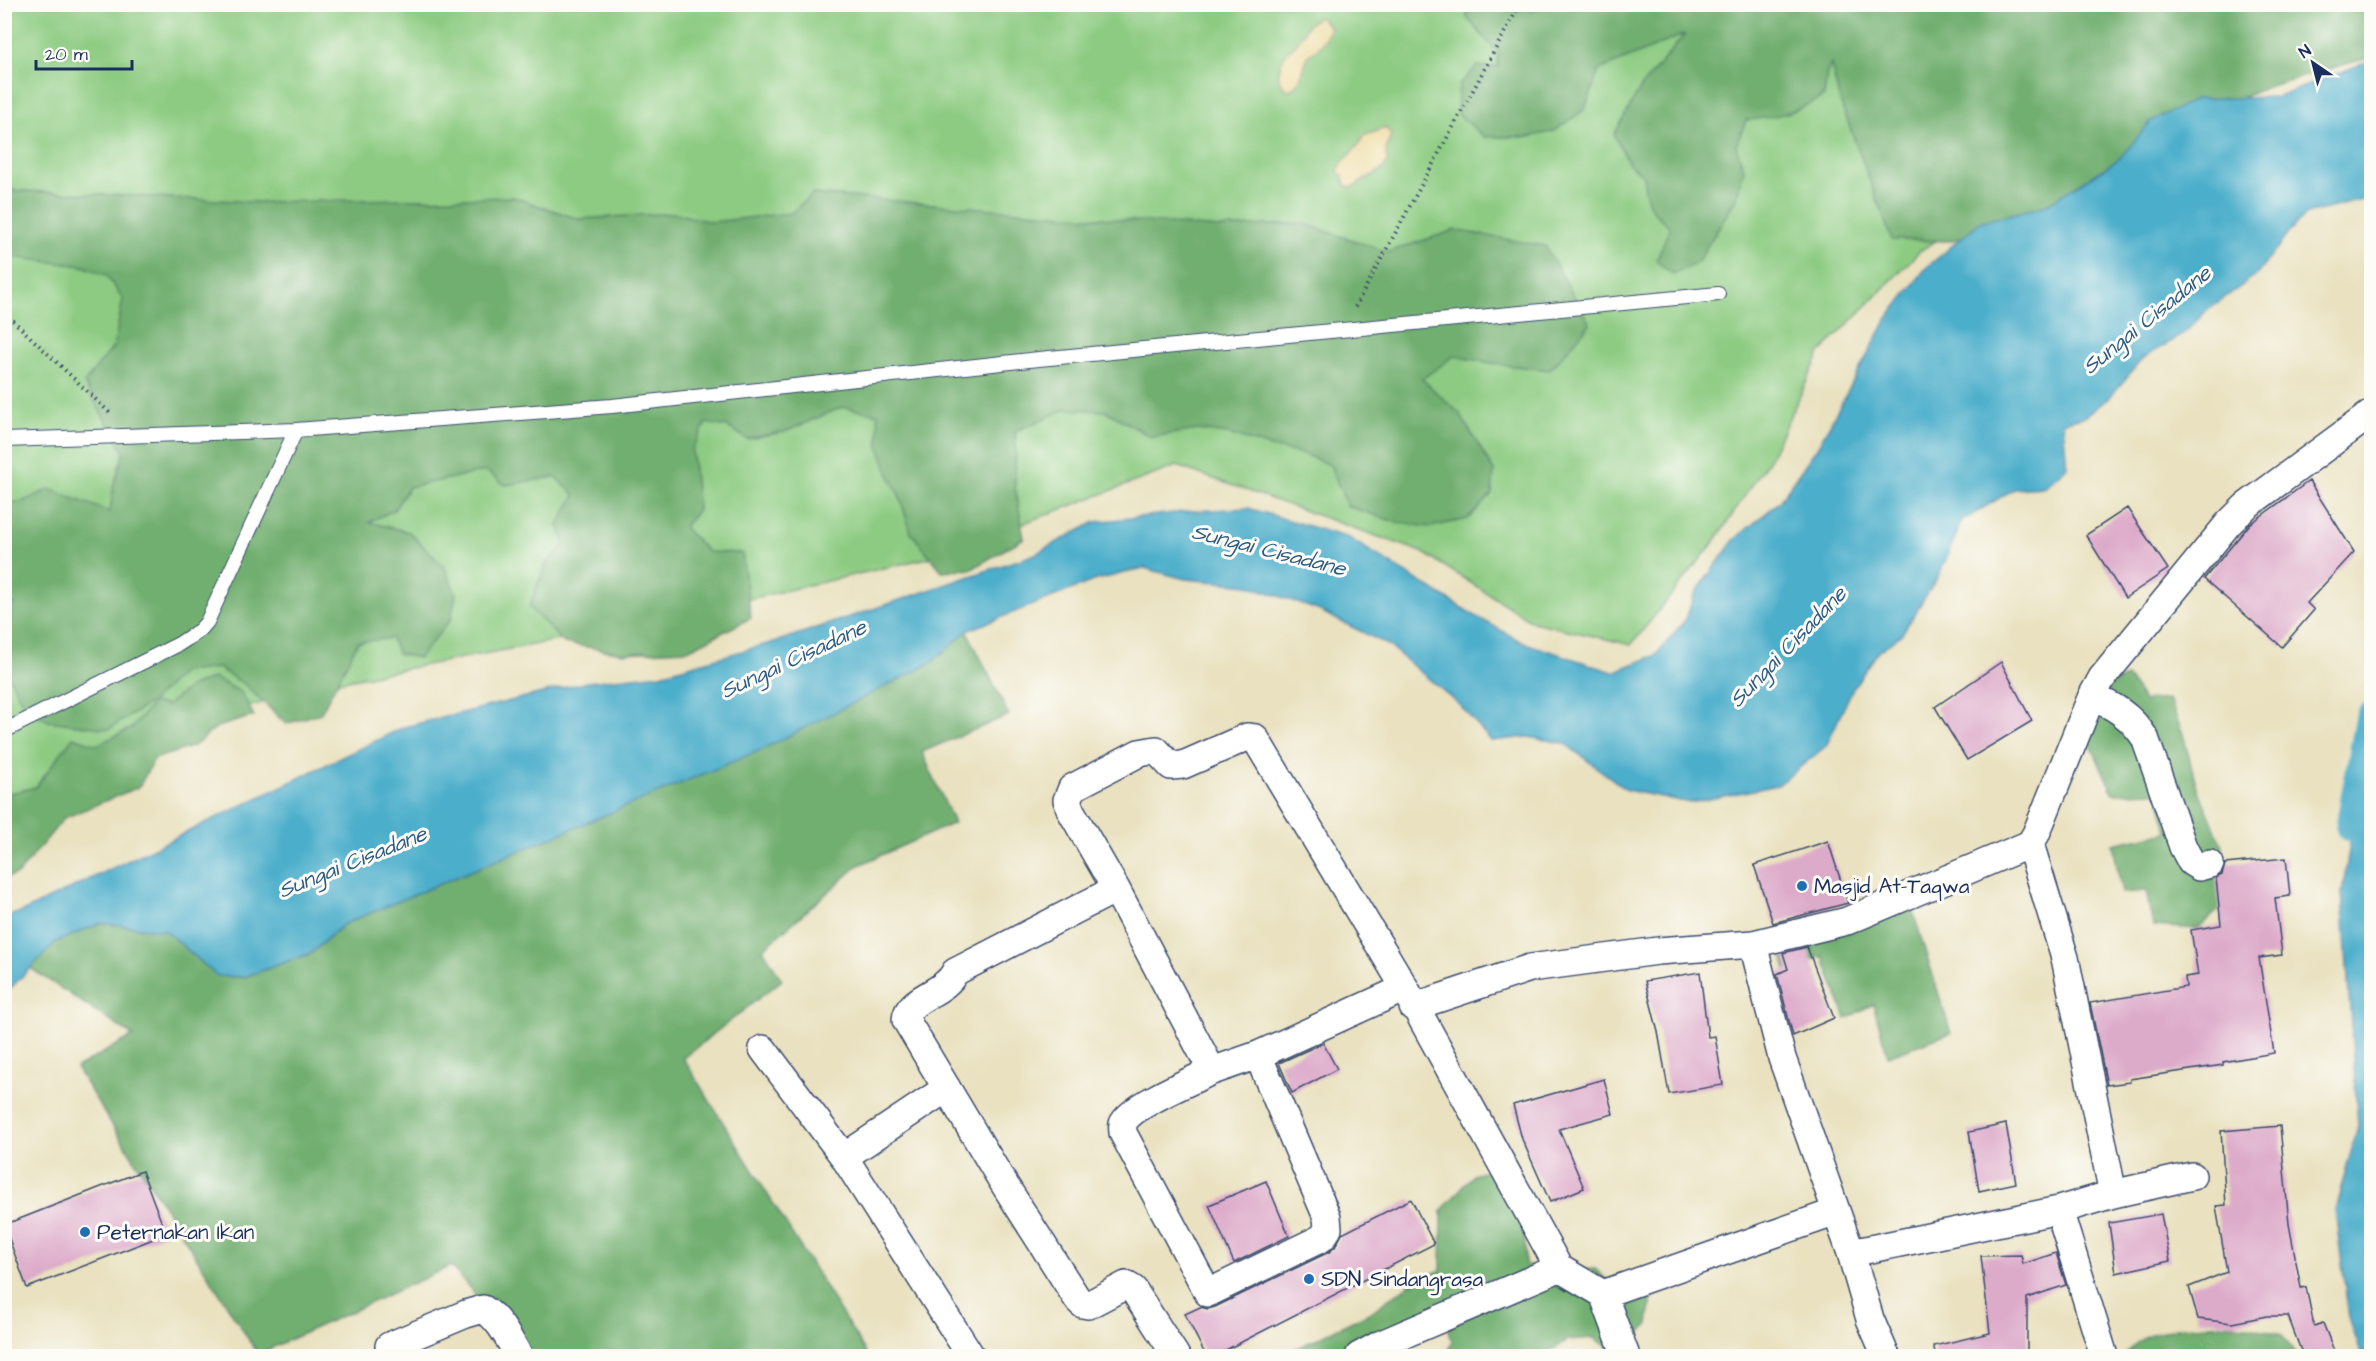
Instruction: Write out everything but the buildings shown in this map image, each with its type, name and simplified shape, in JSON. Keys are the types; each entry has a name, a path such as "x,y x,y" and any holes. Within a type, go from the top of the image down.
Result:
{"street":[{"path":"1258,1055 1327,1217 1328,1229 1322,1238 1208,1293 1123,1133 1122,1125 1127,1117 1162,1095 1212,1071 1409,998 1530,968 1659,951 1753,944 1847,921 2030,844 2091,698 2102,678 2228,524 2246,506 2372,413"},
{"path":"2091,698 2105,702 2136,725 2145,738 2183,847 2191,862 2199,867 2210,864"},
{"path":"1212,1071 1116,889 1066,800 1072,788 1139,753 1156,750 1171,766 1183,765 1247,737 1255,738 1409,998 1559,1268 1603,1294 1626,1356"},
{"path":"2030,844 2065,958 2113,1194"},
{"path":"1116,889 955,972 951,982 911,1006 906,1013 906,1020 1078,1300 1088,1305 1126,1285 1132,1289 1176,1356"},
{"path":"1753,944 1782,1058 1851,1253 1870,1319 1886,1356"},
{"path":"763,1049 844,1158 971,1356"},
{"path":"844,1158 947,1088"},
{"path":"1851,1253 2060,1210 2113,1194 2192,1176"},
{"path":"2060,1210 2104,1356"},
{"path":"1603,1294 1836,1212"},
{"path":"1374,1353 1559,1268"},
{"path":"389,1346 483,1309 490,1313 501,1327 519,1356"}],"lane":[{"path":"4,440 296,430 612,406 1028,360 1718,294"},
{"path":"4,731 179,644 200,630 207,622 296,430"}],"path":[{"path":"1342,331 1520,4"},
{"path":"4,312 133,435"}],"green space":[{"path":"1542,4 2371,5 2371,57 2270,86 2146,137 2141,156 2025,219 1951,241 1892,240 1839,98 1831,64 1827,73 1824,96 1787,113 1746,120 1736,146 1744,169 1736,199 1697,263 1673,274 1656,261 1670,227 1649,205 1643,175 1630,165 1614,135 1641,87 1685,34 1599,70 1585,109 1554,131 1529,137 1484,137 1457,113 1459,85 1477,66 1498,67 1498,51 1467,18 1467,5 1526,5 1532,12"},
{"path":"5,5 2354,5 2231,61 1921,250 1821,352 1770,458 1715,541 1631,645 1533,622 1422,552 1177,466 936,556 636,625 337,682 148,735 5,851"},
{"path":"5,190 258,202 513,197 579,219 674,213 712,222 791,213 813,194 1219,228 1302,223 1388,252 1455,230 1545,246 1590,324 1550,370 1496,364 1454,356 1422,379 1460,414 1494,471 1492,494 1468,519 1430,527 1395,522 1347,506 1330,465 1303,454 1228,434 1197,430 1151,437 1106,411 1066,409 1016,431 1015,486 1024,538 972,569 942,571 911,533 899,495 879,446 878,414 842,407 787,431 747,439 728,427 706,423 692,450 698,510 684,527 708,552 742,553 751,618 688,650 622,653 564,643 529,607 546,563 565,545 558,525 575,495 555,477 505,485 486,471 409,487 394,510 369,522 409,532 445,568 456,594 451,619 419,658 398,654 391,638 358,642 321,713 286,724 244,684 218,668 183,672 152,702 109,729 48,721 23,704 10,679 4,642 14,603 5,606 5,504 24,501 49,489 110,512 114,484 124,452 84,383 114,346 123,299 106,275 83,266 12,257 5,254"},
{"path":"967,631 1009,715 922,752 954,823 859,865 763,949 782,980 683,1058 868,1356 527,1356 451,1266 258,1354 76,1068 133,1036 30,968 56,942 101,923 166,931 217,976 244,977 311,953 344,924 929,664"},
{"path":"2127,677 2144,701 2169,699 2183,734 2196,784 2223,847 2217,873 2221,908 2198,929 2153,926 2146,891 2122,893 2113,844 2168,832 2158,792 2113,793 2082,726 2100,688"},
{"path":"214,678 241,692 254,716 217,727 194,746 154,759 139,787 64,818 18,874 5,878 5,794 36,787 73,737 97,745 132,728 153,703 167,705 191,686"},
{"path":"1912,909 1951,1033 1888,1056 1873,1004 1846,1019 1823,956 1786,970 1781,950"},
{"path":"1496,1168 1525,1211 1525,1264 1548,1273 1595,1269 1629,1301 1652,1297 1648,1324 1632,1343 1640,1356 1619,1356 1594,1338 1568,1340 1542,1356 1445,1356 1452,1342 1446,1317 1404,1321 1342,1356 1281,1356 1371,1312 1410,1284 1441,1270 1442,1210 1473,1175"},
{"path":"2237,1324 2282,1335 2297,1356 2124,1356 2134,1345 2161,1331 2191,1326"}],"sand":[{"path":"1319,17 1330,27 1328,33 1322,45 1309,55 1298,82 1290,90 1279,79 1282,61 1288,51 1299,41 1307,26"},
{"path":"1386,128 1391,135 1386,150 1387,162 1383,169 1351,188 1345,184 1338,170 1363,136"}],"water":[{"name":"Sungai Cisadane","path":"2371,60 2371,201 2366,199 2311,213 2296,223 2256,276 2208,309 2185,333 2143,358 2110,397 2086,416 2063,422 2067,467 2044,487 2014,489 1962,521 1940,573 1902,634 1878,652 1853,688 1826,746 1778,785 1690,803 1627,790 1564,743 1528,737 1491,741 1460,705 1388,645 1320,611 1248,585 1185,579 1144,568 1093,581 967,631 929,664 763,749 344,924 311,953 244,977 217,976 166,931 101,923 56,942 5,994 5,916 22,912 404,727 587,682 661,674 781,640 1033,555 1095,522 1192,511 1248,508 1349,538 1522,642 1613,672 1656,655 1686,619 1694,595 1734,540 1779,502 1818,446 1887,319 1926,268 1980,222 2044,206 2119,159 2151,121 2197,99 2278,97"},
{"path":"2371,717 2372,1356 2362,1356 2349,1318 2335,1210 2358,1127 2342,892"}],"waterway":[{"path":"2352,826 2372,717"}],"place":[{"name":"Masjid At-Taqwa","path":"1802,886"},
{"name":"Peternakan Ikan","path":"85,1232"},
{"name":"SDN Sindangrasa","path":"1309,1279"}]}
